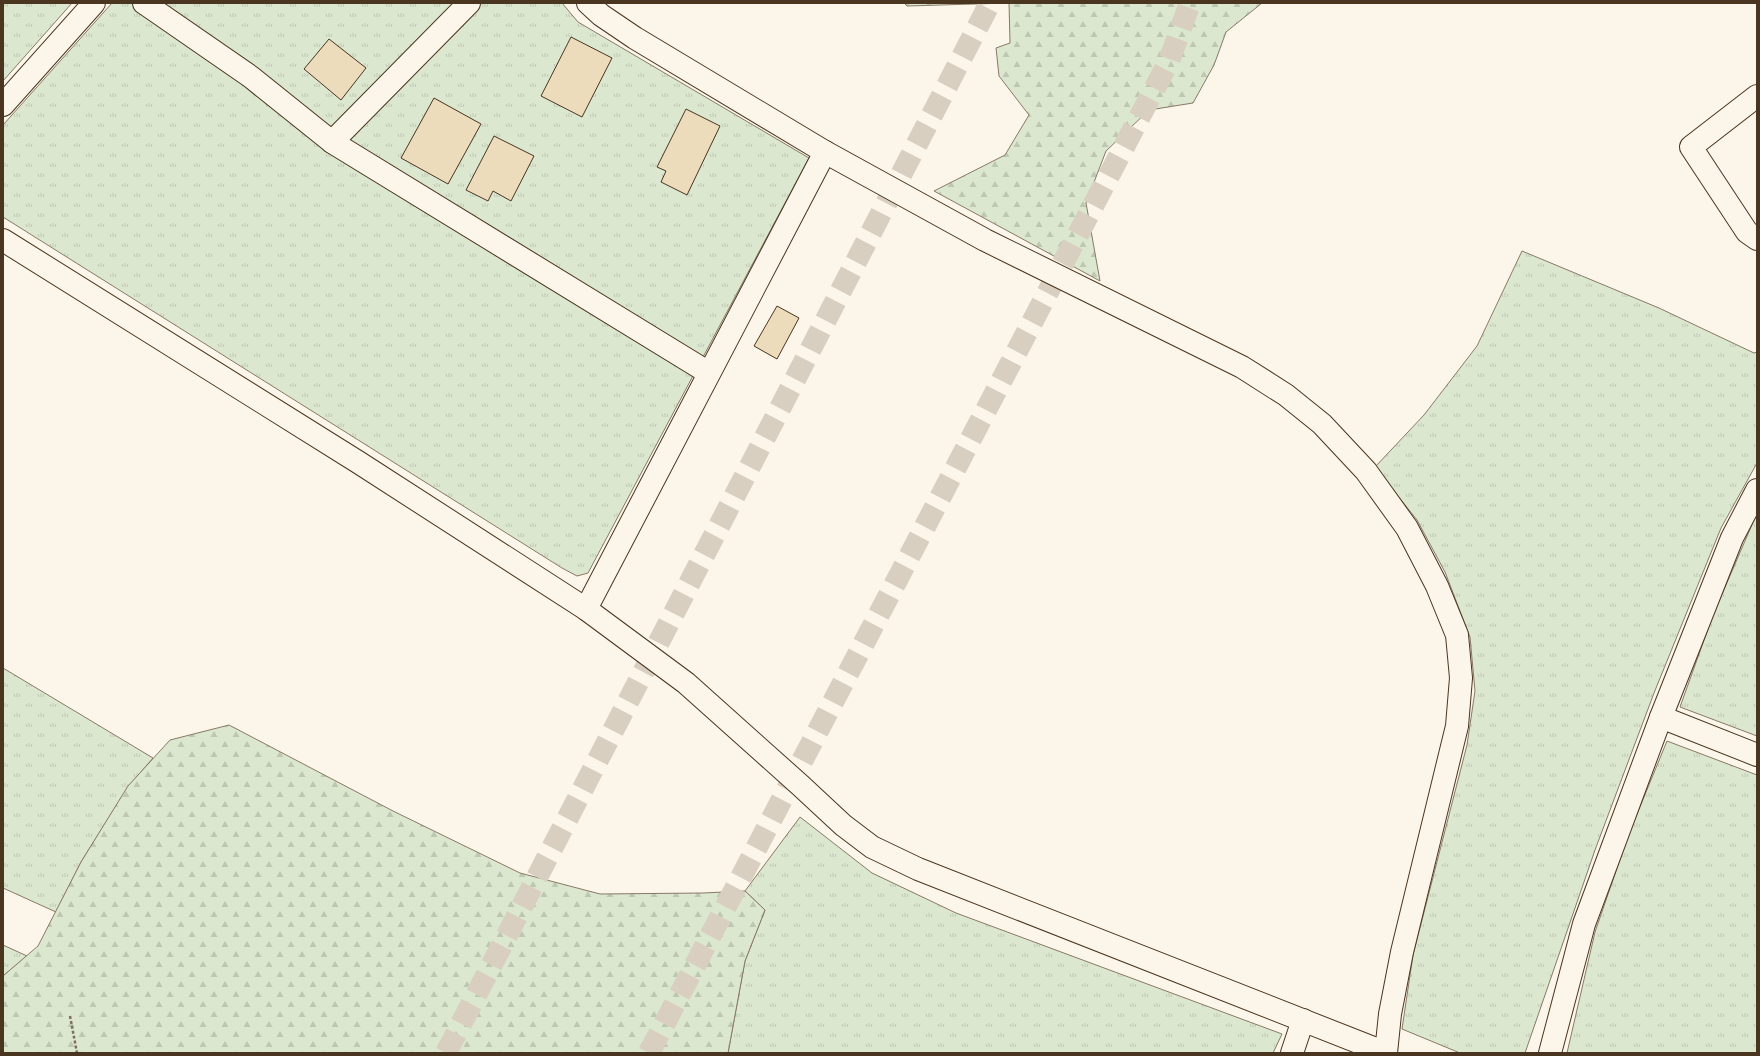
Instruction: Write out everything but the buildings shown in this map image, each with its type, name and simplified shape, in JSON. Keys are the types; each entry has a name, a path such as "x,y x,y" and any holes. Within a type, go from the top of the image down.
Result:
{"street":[{"path":"3,105 94,3"},
{"path":"144,3 251,77 332,142 709,373"},
{"path":"332,142 469,3"},
{"path":"3,240 358,462 586,609 686,683 800,785 842,825 872,847 918,869 1386,1053 1390,1014 1402,952 1458,726 1461,678 1457,635 1437,586 1407,528 1366,471 1322,424 1286,395 1242,367 986,240 825,152 635,38 601,15 588,3"},
{"path":"1757,96 1691,148 1748,232 1757,239"},
{"path":"586,609 825,152"},
{"path":"1550,1053 1584,924 1661,717 1732,538 1757,490"},
{"path":"1661,717 1757,755"},
{"path":"1292,1053 1303,1020"}],"path":[{"path":"70,1016 77,1053"}],"green space":[{"path":"3,3 72,3 3,81"},
{"path":"112,3 562,3 578,22 809,158 588,573 577,576 562,568 3,217 3,125"},
{"path":"904,3 1008,3 907,6"},
{"path":"1009,3 1262,3 1226,32 1214,65 1193,103 1149,110 1106,151 1086,203 1100,281 934,191 1005,155 1029,115 999,76 996,48 1010,43"},
{"path":"1522,251 1659,308 1754,353 1757,352 1757,463 1721,528 1654,693 1595,850 1525,1053 1460,1053 1402,1029 1413,955 1467,745 1475,691 1470,637 1445,572 1417,520 1375,467 1424,415 1477,346"},
{"path":"1757,513 1757,736 1680,707 1713,615"},
{"path":"3,668 153,758 128,787 81,862 56,912 3,888"},
{"path":"229,725 393,811 520,873 600,894 745,891 765,910 745,961 728,1053 3,1053 3,976 38,946 81,862 128,786 170,740"},
{"path":"1667,741 1757,775 1757,1053 1567,1053 1595,932 1628,836"},
{"path":"800,817 872,873 956,913 1282,1034 1273,1053 728,1053 745,961 765,910 745,891"},
{"path":"3,945 27,956 3,976"}],"tunnel":[{"path":"446,1053 990,3"},
{"path":"649,1053 1169,61 1190,3"}]}
